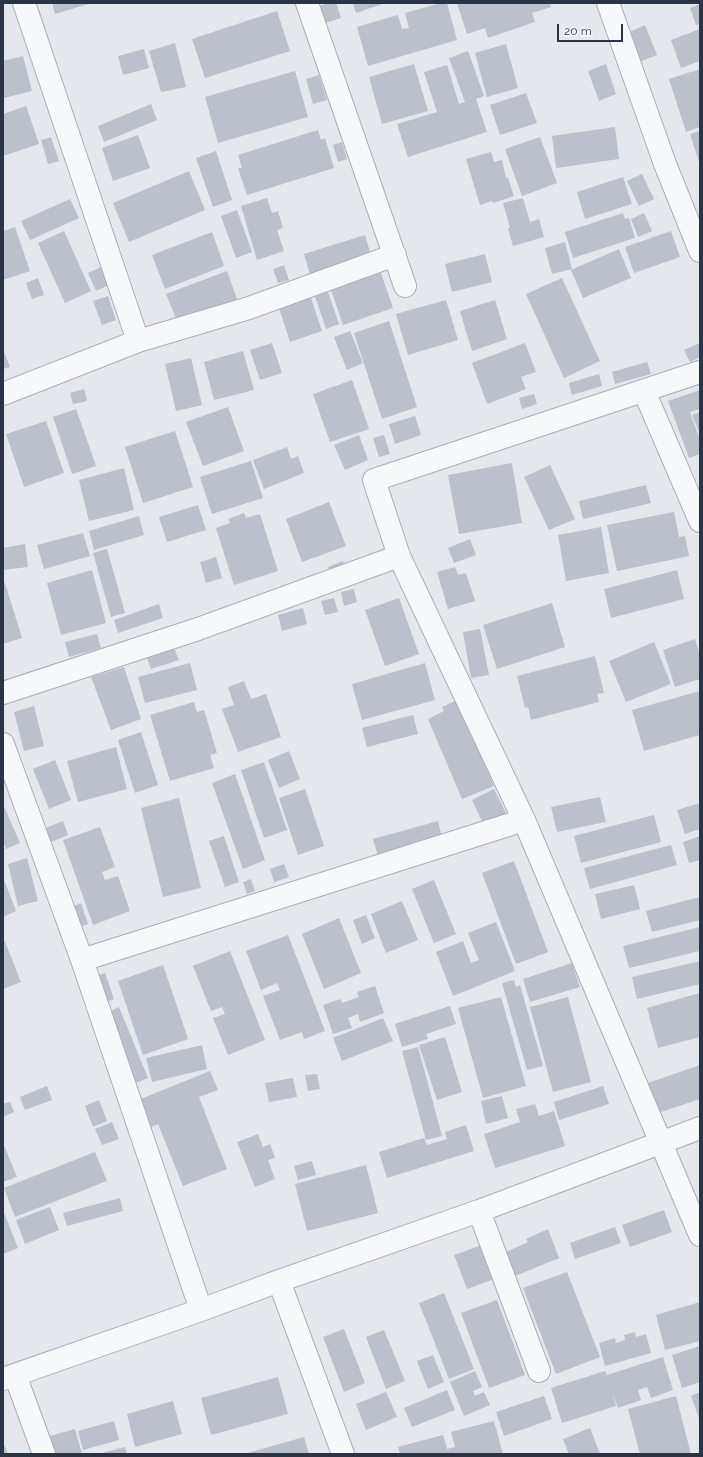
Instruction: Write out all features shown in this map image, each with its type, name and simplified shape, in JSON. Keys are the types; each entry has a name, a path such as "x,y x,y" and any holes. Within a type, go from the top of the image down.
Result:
{"street":[{"path":"24,3 138,341"},
{"path":"307,3 405,286"},
{"path":"608,3 665,164 700,252"},
{"path":"3,394 138,341 249,308 395,255"},
{"path":"700,372 374,480 399,556 524,820 700,1235"},
{"path":"644,391 700,521"},
{"path":"3,693 198,629 399,556"},
{"path":"3,744 82,960 201,1310"},
{"path":"82,960 524,820"},
{"path":"44,1454 9,1377 479,1211 661,1144 700,1128"},
{"path":"479,1211 539,1371"},
{"path":"279,1281 343,1454"}],"building":[{"path":"52,3 92,3 55,14"},
{"path":"328,3 336,3 341,18 325,23 320,6"},
{"path":"353,3 385,3 356,13"},
{"path":"440,3 447,3 457,40 368,66 357,27 398,15 402,29 409,28 405,13"},
{"path":"457,3 550,3 551,7 532,13 535,22 488,38 485,28 467,34"},
{"path":"700,4 700,24 696,25 690,8"},
{"path":"277,11 290,51 205,78 192,39"},
{"path":"645,25 657,55 639,62 627,33"},
{"path":"700,29 700,61 681,68 671,40"},
{"path":"175,43 186,87 161,92 149,51"},
{"path":"506,44 518,88 487,97 475,53"},
{"path":"144,49 149,68 123,75 118,56"},
{"path":"468,51 484,96 476,99 487,132 408,157 397,124 437,112 424,72 447,65 459,104 465,102 449,58"},
{"path":"23,56 32,91 4,98 3,61"},
{"path":"414,64 428,111 382,124 369,77"},
{"path":"606,64 616,94 599,101 588,71"},
{"path":"700,69 700,127 686,132 669,79"},
{"path":"295,71 308,117 218,143 205,97"},
{"path":"319,75 327,100 313,104 306,79"},
{"path":"526,93 537,123 500,135 490,105"},
{"path":"151,104 157,120 104,142 98,126"},
{"path":"26,106 39,144 3,156 3,114"},
{"path":"615,127 619,159 556,168 552,136"},
{"path":"318,130 321,140 325,138 334,168 247,195 238,168 242,168 238,155"},
{"path":"700,131 700,165 690,134"},
{"path":"138,135 150,168 113,181 102,148"},
{"path":"51,137 59,161 48,164 41,140"},
{"path":"540,137 557,183 522,196 505,149"},
{"path":"342,142 347,159 338,162 333,145"},
{"path":"216,151 232,200 213,207 196,158"},
{"path":"491,152 494,162 502,160 506,178 508,178 514,196 493,203 492,201 480,205 466,159"},
{"path":"189,171 205,210 129,242 113,203"},
{"path":"642,174 654,199 639,206 627,181"},
{"path":"623,177 632,204 585,219 577,192"},
{"path":"267,198 272,213 278,211 283,228 277,230 284,251 257,260 241,206"},
{"path":"523,198 530,222 539,219 544,237 513,246 503,203"},
{"path":"70,199 79,218 30,240 21,221"},
{"path":"237,210 252,252 236,258 221,216"},
{"path":"623,213 625,219 629,218 635,238 573,258 565,232"},
{"path":"644,213 652,231 638,237 631,219"},
{"path":"15,227 30,271 3,280 3,231"},
{"path":"64,231 91,291 65,303 38,243"},
{"path":"671,231 680,257 634,273 625,247"},
{"path":"212,232 224,266 165,289 152,255"},
{"path":"365,235 372,259 311,278 304,254"},
{"path":"565,242 572,269 552,274 545,248"},
{"path":"619,249 631,278 583,298 571,270"},
{"path":"485,254 492,282 452,292 445,264"},
{"path":"284,265 289,280 278,283 273,269"},
{"path":"101,267 109,285 96,291 88,273"},
{"path":"227,271 237,299 177,321 166,294"},
{"path":"381,273 393,308 343,325 331,290"},
{"path":"38,278 44,295 32,299 26,283"},
{"path":"562,278 600,361 564,378 526,294"},
{"path":"326,286 339,324 326,329 313,290"},
{"path":"309,292 322,331 290,342 277,302"},
{"path":"108,296 116,320 102,325 93,301"},
{"path":"446,300 458,340 408,355 396,314"},
{"path":"495,300 507,339 472,351 460,311"},
{"path":"389,321 417,407 382,419 354,333"},
{"path":"350,331 363,363 347,370 334,337"},
{"path":"272,343 282,373 260,380 250,350"},
{"path":"525,343 536,372 521,377 526,389 487,404 472,363"},
{"path":"700,343 700,357 690,362 684,350"},
{"path":"3,349 10,367 3,369"},
{"path":"243,351 254,390 214,400 204,362"},
{"path":"191,358 202,405 176,411 165,364"},
{"path":"647,362 651,374 615,384 612,372"},
{"path":"599,374 602,386 572,395 569,383"},
{"path":"352,380 369,429 330,442 313,394"},
{"path":"84,389 87,401 73,404 70,393"},
{"path":"700,390 700,409 690,412 700,440 700,454 689,458 668,401"},
{"path":"534,394 537,404 522,409 519,398"},
{"path":"228,407 244,451 203,466 186,422"},
{"path":"76,409 96,466 72,474 53,417"},
{"path":"700,412 700,434 692,415"},
{"path":"415,416 421,435 395,444 389,424"},
{"path":"46,421 64,473 24,487 6,434"},
{"path":"175,431 193,487 143,503 125,447"},
{"path":"359,435 368,460 345,470 334,445"},
{"path":"384,435 390,454 379,457 373,438"},
{"path":"287,447 291,459 298,456 304,473 264,489 253,460"},
{"path":"251,461 263,498 212,514 200,477"},
{"path":"512,463 522,523 459,534 448,475"},
{"path":"550,465 575,519 549,530 524,477"},
{"path":"124,468 134,510 89,521 79,480"},
{"path":"646,485 651,503 583,519 579,501"},
{"path":"329,502 346,546 302,562 286,519"},
{"path":"198,505 206,530 167,542 159,517"},
{"path":"674,512 679,537 685,536 689,556 617,571 607,525"},
{"path":"244,513 246,518 260,514 278,571 234,585 216,528 230,523 228,519"},
{"path":"139,516 144,535 94,550 89,531"},
{"path":"601,527 609,573 566,581 558,535"},
{"path":"83,533 90,556 44,569 37,545"},
{"path":"470,539 476,555 454,563 448,548"},
{"path":"25,544 28,567 3,570 3,548"},
{"path":"107,549 125,613 111,617 93,553"},
{"path":"216,557 222,578 206,583 200,562"},
{"path":"343,561 346,570 331,575 328,567"},
{"path":"455,567 458,575 466,573 475,601 448,609 437,572"},
{"path":"92,570 106,623 61,635 47,583"},
{"path":"677,570 684,599 611,618 604,589"},
{"path":"3,583 5,583 22,638 3,644"},
{"path":"354,589 357,602 344,606 341,592"},
{"path":"334,598 338,612 325,615 321,601"},
{"path":"399,598 419,654 385,666 365,610"},
{"path":"552,603 565,647 497,669 483,625"},
{"path":"159,604 163,618 118,633 114,620"},
{"path":"303,608 307,624 282,631 278,615"},
{"path":"480,629 489,675 471,678 463,632"},
{"path":"97,634 101,648 69,657 65,642"},
{"path":"695,639 700,654 700,679 675,687 663,650"},
{"path":"654,642 671,684 626,702 609,661"},
{"path":"173,645 179,660 151,669 146,655"},
{"path":"595,656 604,693 597,694 599,702 531,720 528,707 525,708 517,676"},
{"path":"190,663 197,690 145,703 138,677"},
{"path":"425,663 435,700 362,720 352,684"},
{"path":"124,667 141,719 111,730 91,677"},
{"path":"244,681 251,699 266,694 281,737 238,752 222,709 234,705 228,687"},
{"path":"700,691 700,735 644,751 632,710"},
{"path":"457,700 494,786 462,799 428,719 444,711 442,707"},
{"path":"194,702 197,712 204,710 217,753 210,755 214,768 170,781 150,715"},
{"path":"34,706 44,746 24,751 14,712"},
{"path":"413,715 418,734 367,747 362,728"},
{"path":"141,732 158,785 135,793 118,740"},
{"path":"116,747 127,789 78,802 67,761"},
{"path":"289,751 300,779 279,788 268,760"},
{"path":"55,760 71,800 49,809 33,769"},
{"path":"264,762 287,830 264,838 241,770"},
{"path":"235,774 265,860 243,869 212,783"},
{"path":"305,789 324,846 298,855 279,798"},
{"path":"494,789 507,815 484,826 472,800"},
{"path":"600,797 606,822 557,832 551,807"},
{"path":"179,798 201,888 163,897 141,808"},
{"path":"700,803 700,829 685,834 677,810"},
{"path":"3,804 20,843 6,849 3,841"},
{"path":"654,815 661,842 581,863 574,836"},
{"path":"63,821 68,835 49,843 43,829"},
{"path":"438,821 442,838 378,856 373,839"},
{"path":"100,827 115,867 102,872 105,880 118,876 130,911 93,925 63,840"},
{"path":"224,836 239,882 225,887 209,841"},
{"path":"700,836 700,860 689,863 683,842"},
{"path":"671,845 677,865 590,889 584,868"},
{"path":"27,858 38,901 18,906 8,864"},
{"path":"514,861 548,952 516,964 482,873"},
{"path":"284,864 289,877 274,882 270,869"},
{"path":"3,877 16,911 3,917"},
{"path":"251,879 255,891 247,894 243,882"},
{"path":"434,880 456,934 434,943 412,889"},
{"path":"634,885 640,909 601,919 595,894"},
{"path":"700,897 700,920 652,932 646,911"},
{"path":"402,901 418,940 386,953 371,914"},
{"path":"81,903 88,924 77,928 70,908"},
{"path":"366,915 375,938 362,944 353,920"},
{"path":"339,918 361,973 324,989 302,934"},
{"path":"496,922 515,971 453,996 436,952 463,941 471,963 479,960 468,933"},
{"path":"700,927 700,951 629,968 623,946"},
{"path":"288,935 325,1031 304,1039 302,1032 280,1040 263,996 280,990 277,983 261,990 246,951"},
{"path":"3,937 21,982 3,989"},
{"path":"230,951 265,1040 228,1055 213,1018 225,1014 222,1007 211,1011 193,966"},
{"path":"700,961 700,984 637,999 632,977"},
{"path":"572,963 580,987 530,1002 523,979"},
{"path":"163,965 188,1039 143,1055 118,981"},
{"path":"105,973 114,999 99,1005 89,978"},
{"path":"514,980 516,987 520,985 543,1066 527,1070 502,983"},
{"path":"375,986 384,1013 360,1022 358,1014 348,1018 352,1028 333,1034 323,1005 340,999 342,1003 359,997 357,992"},
{"path":"700,993 700,1037 658,1048 647,1008"},
{"path":"501,997 526,1086 483,1098 458,1008"},
{"path":"568,997 591,1082 553,1092 530,1007"},
{"path":"450,1006 456,1024 426,1034 428,1039 402,1047 395,1024"},
{"path":"119,1007 148,1078 131,1085 102,1015"},
{"path":"383,1018 393,1041 342,1061 333,1038"},
{"path":"445,1037 462,1092 437,1100 419,1045"},
{"path":"202,1045 207,1069 152,1082 146,1058"},
{"path":"418,1047 442,1136 426,1140 402,1051"},
{"path":"700,1065 700,1099 658,1113 648,1083"},
{"path":"210,1071 218,1090 199,1097 227,1169 183,1186 158,1124 144,1130 133,1102"},
{"path":"317,1074 320,1089 308,1091 305,1075"},
{"path":"293,1078 297,1097 269,1102 265,1083"},
{"path":"47,1086 52,1100 25,1110 20,1097"},
{"path":"603,1086 609,1104 559,1120 554,1102"},
{"path":"502,1096 508,1118 486,1124 481,1101"},
{"path":"99,1100 107,1121 93,1127 85,1106"},
{"path":"10,1102 14,1112 3,1117 3,1104"},
{"path":"535,1104 539,1116 554,1111 565,1146 495,1168 484,1134 520,1122 516,1109"},
{"path":"112,1122 119,1139 102,1145 95,1129"},
{"path":"466,1125 474,1151 387,1178 379,1152 424,1138 427,1145 447,1139 445,1132"},
{"path":"258,1134 263,1147 270,1144 275,1158 268,1160 275,1179 255,1187 237,1142"},
{"path":"3,1143 17,1177 3,1182"},
{"path":"95,1152 107,1181 15,1217 4,1188"},
{"path":"312,1161 316,1175 298,1180 294,1166"},
{"path":"366,1165 378,1213 307,1231 295,1184"},
{"path":"120,1198 123,1211 67,1226 63,1213"},
{"path":"50,1207 59,1230 25,1244 16,1220"},
{"path":"3,1210 18,1248 3,1254"},
{"path":"664,1210 672,1232 630,1247 622,1225"},
{"path":"615,1227 621,1243 575,1259 570,1243"},
{"path":"548,1229 559,1258 515,1276 506,1252 528,1242 526,1239"},
{"path":"488,1243 500,1277 467,1289 454,1255"},
{"path":"567,1272 600,1357 556,1374 523,1288"},
{"path":"444,1293 474,1369 449,1379 419,1303"},
{"path":"497,1300 525,1375 489,1388 461,1313"},
{"path":"700,1302 700,1341 665,1350 656,1315"},
{"path":"344,1329 365,1383 344,1392 323,1337"},
{"path":"384,1330 405,1381 386,1389 366,1337"},
{"path":"635,1332 636,1337 646,1334 651,1353 605,1366 599,1343 615,1338 616,1343 625,1340 624,1335"},
{"path":"700,1346 700,1382 682,1388 672,1355"},
{"path":"433,1355 444,1382 428,1389 417,1361"},
{"path":"663,1357 673,1390 651,1398 647,1387 638,1390 641,1400 618,1408 612,1392 616,1406 562,1423 551,1388 605,1371 607,1375"},
{"path":"475,1371 482,1387 473,1391 475,1396 484,1392 490,1405 464,1416 450,1382"},
{"path":"278,1377 288,1414 211,1435 201,1398"},
{"path":"447,1390 455,1410 412,1427 404,1408"},
{"path":"386,1392 397,1417 366,1430 356,1404"},
{"path":"700,1392 700,1421 691,1396"},
{"path":"544,1396 552,1419 504,1436 496,1412"},
{"path":"676,1396 691,1454 640,1454 628,1409"},
{"path":"173,1401 182,1434 135,1447 127,1414"},
{"path":"114,1421 119,1440 83,1450 78,1431"},
{"path":"494,1421 503,1454 400,1454 398,1447 443,1435 447,1449 455,1447 451,1432"},
{"path":"590,1428 600,1454 569,1454 563,1439"},
{"path":"75,1429 82,1454 55,1454 50,1436"},
{"path":"304,1437 309,1454 244,1454"},
{"path":"3,1442 8,1454 3,1454"},
{"path":"125,1447 127,1454 102,1454 102,1453"}]}
